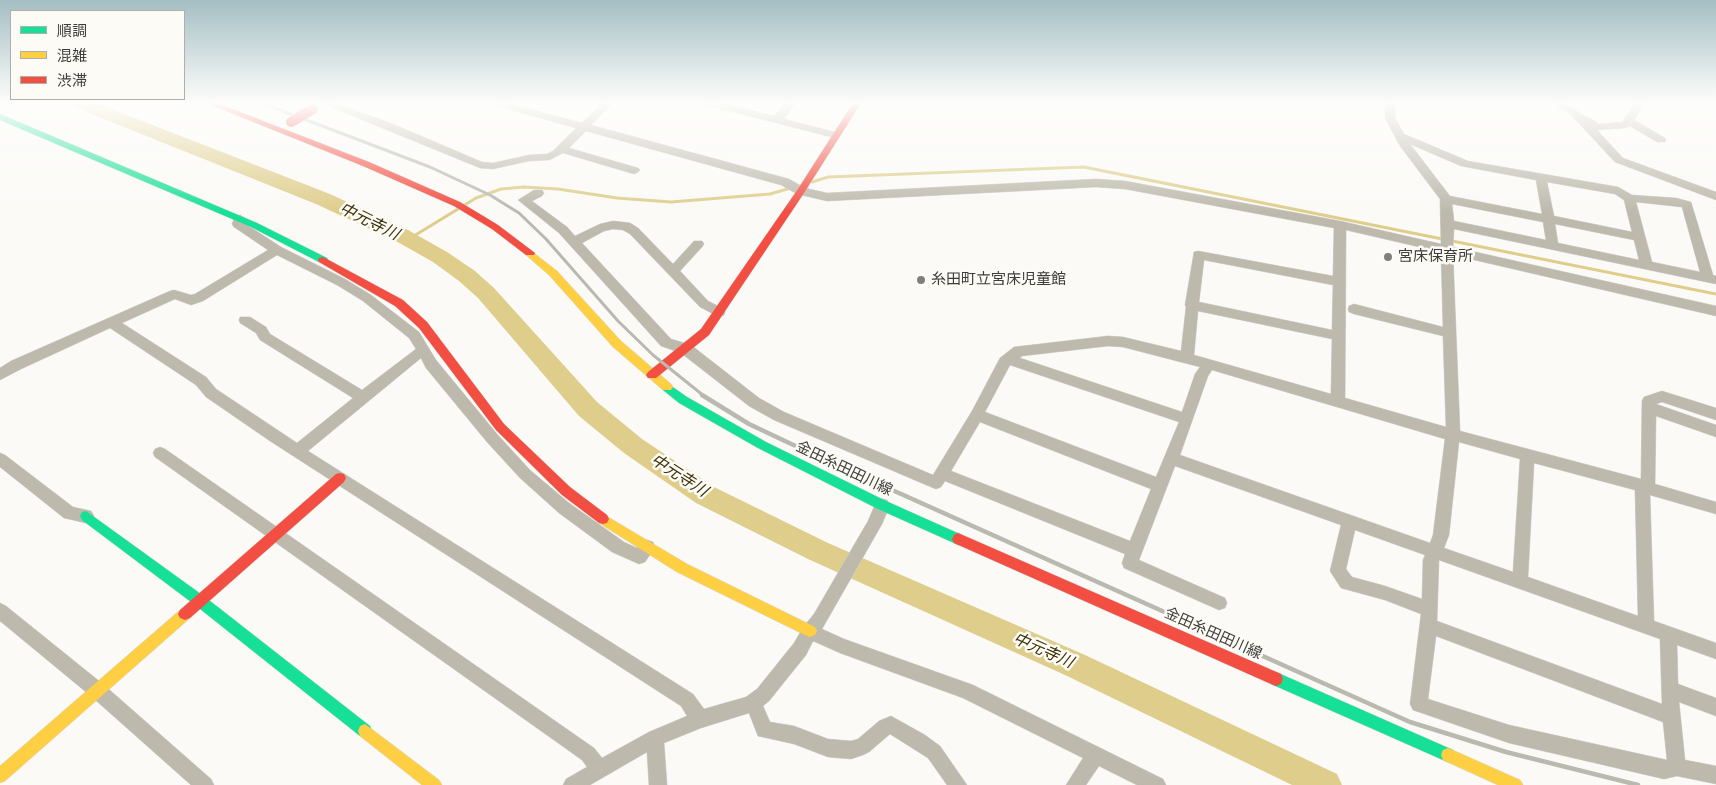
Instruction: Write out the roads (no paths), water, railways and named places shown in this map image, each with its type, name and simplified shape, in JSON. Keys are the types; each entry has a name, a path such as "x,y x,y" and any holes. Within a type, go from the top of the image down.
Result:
{"street":[{"path":"53,140 240,219 316,256 398,303 423,326 500,427 566,491 601,518 682,568 815,626 840,645 966,691 1157,785"},
{"name":"金田糸田田川線","path":"303,140 366,164 457,204 495,227 520,244 553,273 617,344 652,375 683,400 762,446 882,505 1515,785"},
{"path":"421,140 480,165 493,166 529,158 548,157 561,149 571,140"},
{"path":"634,140 785,182 801,190 827,197 1096,183 1125,185 1340,225 1716,311"},
{"path":"652,375 705,332 801,190 832,140"},
{"path":"1402,140 1446,199 1448,224 1446,248 1452,435 1441,535 1436,552 1431,560 1430,618 1419,704 1509,734 1664,770 1678,768 1716,775"},
{"path":"1408,140 1465,164 1618,191 1629,198 1676,202 1686,205 1711,279"},
{"path":"1600,140 1619,160 1716,196"},
{"path":"561,149 634,170"},
{"path":"1541,178 1553,246"},
{"path":"538,193 524,200 574,242 666,343 686,349 754,402 779,416 936,483 1008,359 1019,351 1108,341 1123,342 1186,358 1452,435 1716,508"},
{"path":"1674,194 1716,202"},
{"path":"1629,198 1647,266"},
{"path":"1446,199 1640,237"},
{"path":"240,219 238,224 277,250 341,282 368,298 414,335 431,364 524,474 564,508 618,547 638,557 647,547"},
{"path":"1448,224 1711,279"},
{"path":"1338,402 1340,225"},
{"path":"574,242 600,228 626,226 634,231 704,304 719,312"},
{"path":"672,270 680,266 698,244"},
{"path":"0,375 174,294 191,300 198,298 277,250"},
{"path":"1186,358 1198,255 1340,282"},
{"path":"1192,305 1339,336"},
{"path":"1354,309 1449,333"},
{"path":"245,320 261,330 265,337 363,396"},
{"path":"112,323 201,381 211,393 340,478 687,700 700,720"},
{"path":"299,450 363,396 414,356 424,351"},
{"path":"1008,359 1187,419"},
{"path":"1209,365 1202,374 1187,419 1159,485 1130,563 1219,603"},
{"path":"1646,625 1645,487 1649,402 1662,396 1716,414"},
{"path":"1649,408 1716,431"},
{"path":"977,415 1159,485"},
{"path":"160,454 588,754 600,769"},
{"path":"1520,581 1527,455"},
{"path":"1171,458 1716,651"},
{"path":"0,459 69,513 86,516 200,601 434,785"},
{"path":"942,474 1134,550"},
{"path":"0,776 340,478"},
{"path":"572,785 655,738 753,702 763,695 800,650 874,524 882,505"},
{"path":"1349,521 1338,571 1348,583 1385,593 1430,618 1671,716"},
{"path":"0,611 98,691 205,785"},
{"path":"1668,634 1671,716 1678,768"},
{"path":"1671,690 1716,707"},
{"path":"753,702 764,730 794,735 828,748 852,750 863,746 885,727 891,725 934,752 958,785"},
{"path":"655,738 658,785"},
{"path":"1076,785 1096,754"}],"waterway":[{"name":"中元寺川","path":"173,140 323,199 401,235 440,257 467,276 486,293 588,409 633,446 705,495 818,551 1075,665 1326,785"},
{"path":"812,182 828,177 1084,167 1716,294"},
{"path":"409,239 476,198 501,189 524,187 558,189 617,198 671,202 770,194 791,188"}],"railway":[{"path":"358,140 430,167 490,195 519,213 546,239 618,321 653,355 704,396"},
{"path":"702,395 749,424 823,459 1410,722 1506,752 1638,785"}],"place":[{"name":"宮床保育所","path":"1388,257"},
{"name":"糸田町立宮床児童館","path":"921,280"}]}
